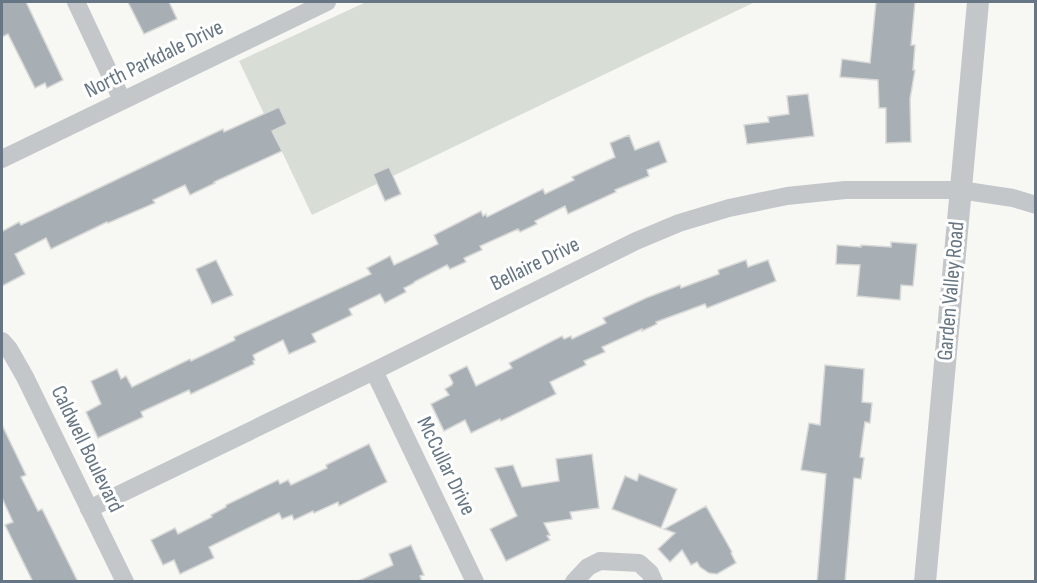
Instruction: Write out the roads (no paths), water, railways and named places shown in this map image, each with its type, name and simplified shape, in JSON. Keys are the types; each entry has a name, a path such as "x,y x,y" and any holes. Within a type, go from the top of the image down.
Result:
{"street":[{"path":"76,2 122,100"},
{"name":"North Parkdale Drive","path":"2,159 327,2"},
{"name":"Garden Valley Road","path":"925,582 978,2"},
{"name":"Bellaire Drive","path":"89,509 636,241 679,224 729,208 788,196 845,190 960,190 1013,198 1035,205"},
{"name":"Caldwell Boulevard","path":"2,341 25,377 125,582"},
{"name":"McCullar Drive","path":"374,371 475,582"},
{"path":"574,582 588,567 600,561 639,563 651,573 654,582"}]}
